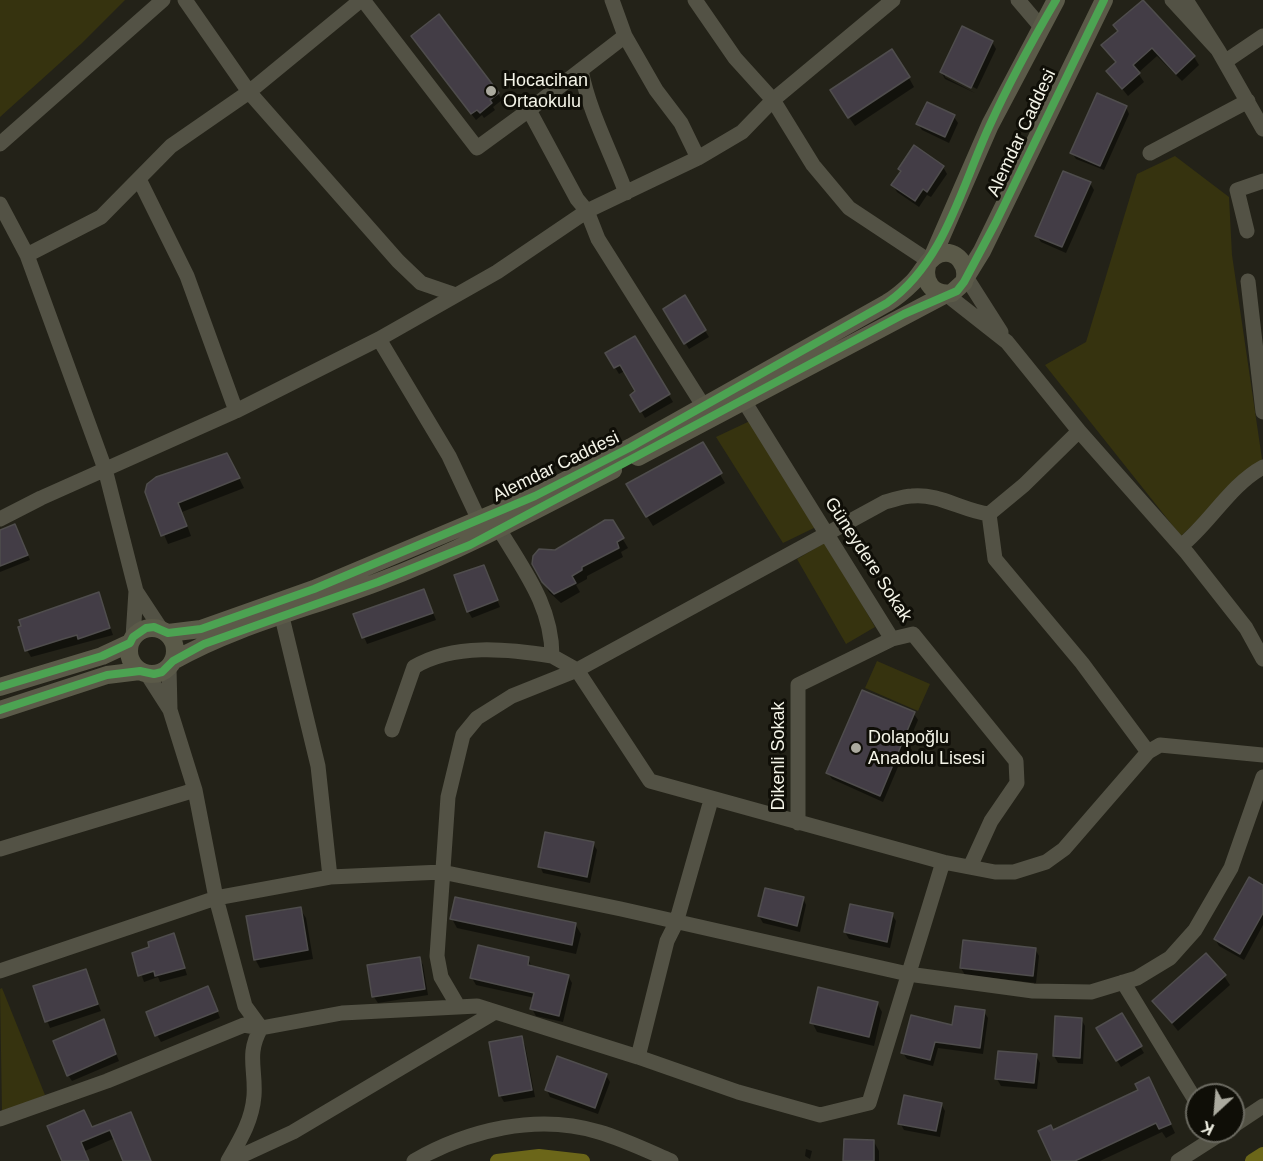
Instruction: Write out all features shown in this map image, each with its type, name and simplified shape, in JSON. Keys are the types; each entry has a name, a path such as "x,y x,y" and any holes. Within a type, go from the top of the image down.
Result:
{"main road":[{"name":"Alemdar Caddesi","path":"164,631 201,629 314,589 535,496 704,407 887,303 911,285 929,262 990,125 1056,0"},
{"name":"Alemdar Caddesi","path":"966,277 982,251 1104,0"},
{"path":"946,253 953,254 963,263 966,277 961,287 946,294 933,290 926,279 929,262 946,253"},
{"name":"Alemdar Caddesi","path":"171,664 204,644 378,582 470,545 946,294"},
{"path":"0,687 102,656 131,640 146,628 164,631 175,646 171,664 154,674 143,672 107,675 0,710"},
{"path":"131,640 130,659 143,672"}],"street":[{"path":"0,144 163,0"},
{"path":"185,0 249,92 398,261 421,283 456,295"},
{"path":"27,255 101,217 171,146 249,92 362,0 477,148 625,36"},
{"path":"612,0 625,36 656,90 681,123 698,158"},
{"path":"695,0 735,58 773,100 813,165 849,208 929,262"},
{"path":"0,519 236,411 379,339 497,272 587,211 698,158 741,132 773,100 893,0"},
{"path":"1018,0 1041,27"},
{"path":"1172,0 1222,56"},
{"path":"1186,0 1222,56 1263,129"},
{"path":"1222,56 1263,36"},
{"path":"581,70 586,96 608,142 626,193"},
{"path":"1150,153 1248,101"},
{"path":"529,110 577,199 587,211 598,239 704,407"},
{"path":"139,178 187,276 236,411"},
{"path":"1247,231 1237,190 1263,181"},
{"path":"0,204 27,255 105,469 136,591 131,640"},
{"path":"966,277 1007,342 1079,431 1181,546 1246,628 1263,660"},
{"path":"1248,281 1263,412"},
{"path":"946,294 1007,342"},
{"path":"379,339 449,456 479,520"},
{"name":"Güneydere Sokak","path":"744,401 892,639 913,634 1016,761 1017,783 991,821 970,867"},
{"path":"458,1006 441,977 437,956 442,872 448,797 464,735 477,718 512,696 577,670 826,532 885,502 914,495 940,499 974,512 989,514 1024,485 1079,431"},
{"path":"1181,546 1201,530 1239,485 1263,467"},
{"path":"989,514 995,559 1082,663 1148,752"},
{"path":"500,529 541,599 552,632 552,656"},
{"path":"136,591 164,631"},
{"path":"282,617 318,766 330,878"},
{"name":"Dikenli Sokak","path":"798,823 798,685 892,639"},
{"path":"392,730 414,667 425,661 463,651 524,651 552,656 577,670 650,781 711,800 943,862 995,872 1014,872 1046,862 1064,849 1148,752 1160,745 1263,755"},
{"path":"170,710 171,664"},
{"path":"143,672 170,710 195,790 216,898 245,1006 261,1028"},
{"path":"0,971 216,898 330,878 442,872 621,909 676,923 729,932 908,974 1033,991 1091,992 1137,978 1170,958 1196,930 1230,868 1261,794 1263,777"},
{"path":"0,849 195,790"},
{"path":"638,1057 668,941 676,923 711,800"},
{"path":"0,1119 107,1081 244,1025 261,1028 342,1013 458,1006 477,1006 638,1057 738,1092 820,1115 861,1106 869,1103 943,862"},
{"path":"1123,982 1185,1083"},
{"path":"229,1161 293,1132 495,1012"},
{"path":"229,1161 246,1129 254,1096 252,1043 261,1028"},
{"path":"1245,1118 1263,1106"},
{"path":"414,1161 432,1150 492,1130 541,1123 598,1131 671,1161"},
{"path":"1178,1161 1204,1143"}],"shaded area":[{"path":"0,0 125,0 81,44 0,117"},
{"path":"1175,156 1229,197 1232,255 1262,459 1181,536 1045,365 1086,342 1137,174"},
{"path":"750,421 816,527 783,543 716,437"},
{"path":"826,542 875,627 846,644 797,559"},
{"path":"877,661 930,684 918,711 865,688"},
{"path":"2,988 45,1095 2,1113 0,989"}],"building":[{"path":"1143,0 1195,56 1176,74 1152,48 1133,65 1140,73 1122,89 1106,71 1116,62 1101,45 1118,31 1113,25"},
{"path":"439,14 499,93 490,100 492,103 480,113 477,110 471,114 411,36"},
{"path":"962,26 993,41 971,88 940,72"},
{"path":"892,49 910,77 848,118 830,90"},
{"path":"1097,93 1127,106 1100,166 1070,153"},
{"path":"927,102 955,115 945,137 916,124"},
{"path":"914,145 944,166 927,192 923,189 915,201 891,185 901,171 898,169"},
{"path":"1063,171 1091,182 1062,247 1035,236"},
{"path":"685,295 706,330 684,344 663,309"},
{"path":"635,336 670,394 640,412 630,395 635,391 620,365 614,368 605,353"},
{"path":"703,442 722,473 646,517 626,484"},
{"path":"227,453 240,478 178,503 187,526 161,536 145,492 147,484 156,477"},
{"path":"605,520 613,520 624,538 617,542 619,548 582,567 582,570 572,576 576,583 554,594 542,582 532,564 533,556 539,549 555,550"},
{"path":"15,524 28,555 0,566 0,530"},
{"path":"484,565 498,600 467,612 454,575"},
{"path":"424,589 433,613 362,638 353,614"},
{"path":"99,592 110,628 78,639 77,635 25,651 18,627 21,626 19,620"},
{"path":"862,690 915,712 880,796 826,773"},
{"path":"545,832 594,842 587,877 538,867"},
{"path":"1249,877 1263,885 1263,913 1240,954 1214,939"},
{"path":"765,888 804,897 797,926 758,916"},
{"path":"455,897 576,923 572,945 450,919"},
{"path":"850,904 893,913 887,942 844,932"},
{"path":"301,907 308,950 254,960 246,916"},
{"path":"174,933 185,968 155,976 154,971 138,976 132,953 149,947 148,942"},
{"path":"963,940 1036,948 1033,976 960,968"},
{"path":"478,945 529,957 528,965 569,975 559,1016 530,1009 534,993 470,978"},
{"path":"1206,953 1226,975 1172,1023 1152,1001"},
{"path":"420,957 425,989 372,997 367,965"},
{"path":"86,969 98,1004 45,1022 33,986"},
{"path":"208,986 218,1011 155,1036 146,1012"},
{"path":"818,987 878,1002 869,1037 810,1023"},
{"path":"955,1006 985,1010 980,1048 935,1042 930,1060 901,1053 911,1015 952,1025"},
{"path":"1122,1013 1142,1046 1116,1061 1096,1028"},
{"path":"1055,1016 1082,1018 1080,1058 1053,1056"},
{"path":"104,1019 116,1054 67,1076 53,1041"},
{"path":"522,1036 532,1090 499,1096 489,1042"},
{"path":"998,1051 1037,1054 1034,1083 995,1079"},
{"path":"557,1056 607,1074 595,1108 545,1090"},
{"path":"1149,1077 1171,1124 1159,1129 1156,1123 1075,1161 1052,1161 1038,1131 1051,1125 1053,1130 1138,1090 1135,1084"},
{"path":"904,1095 942,1103 936,1131 898,1124"},
{"path":"84,1110 92,1127 131,1112 151,1161 123,1161 110,1130 81,1142 89,1161 62,1161 47,1126"},
{"path":"844,1139 874,1140 874,1161 843,1161"}],"waterway":[{"path":"1252,1161 1263,1154"},
{"path":"497,1161 539,1156 583,1161"}],"cycle path":[{"path":"0,687 102,656 130,643 133,637 146,628 154,627 168,633 201,629 314,589 535,496 631,447 887,303 907,286 937,246 997,111 1021,62 1056,0"},
{"path":"0,710 107,675 140,671 154,674 162,672 173,661 204,644 378,582 470,545 904,314 957,291 996,222 1104,0"}],"place":[{"name":"Hocacihan Ortaokulu","path":"491,91"},
{"name":"Dolapoğlu Anadolu Lisesi","path":"856,748"}]}
